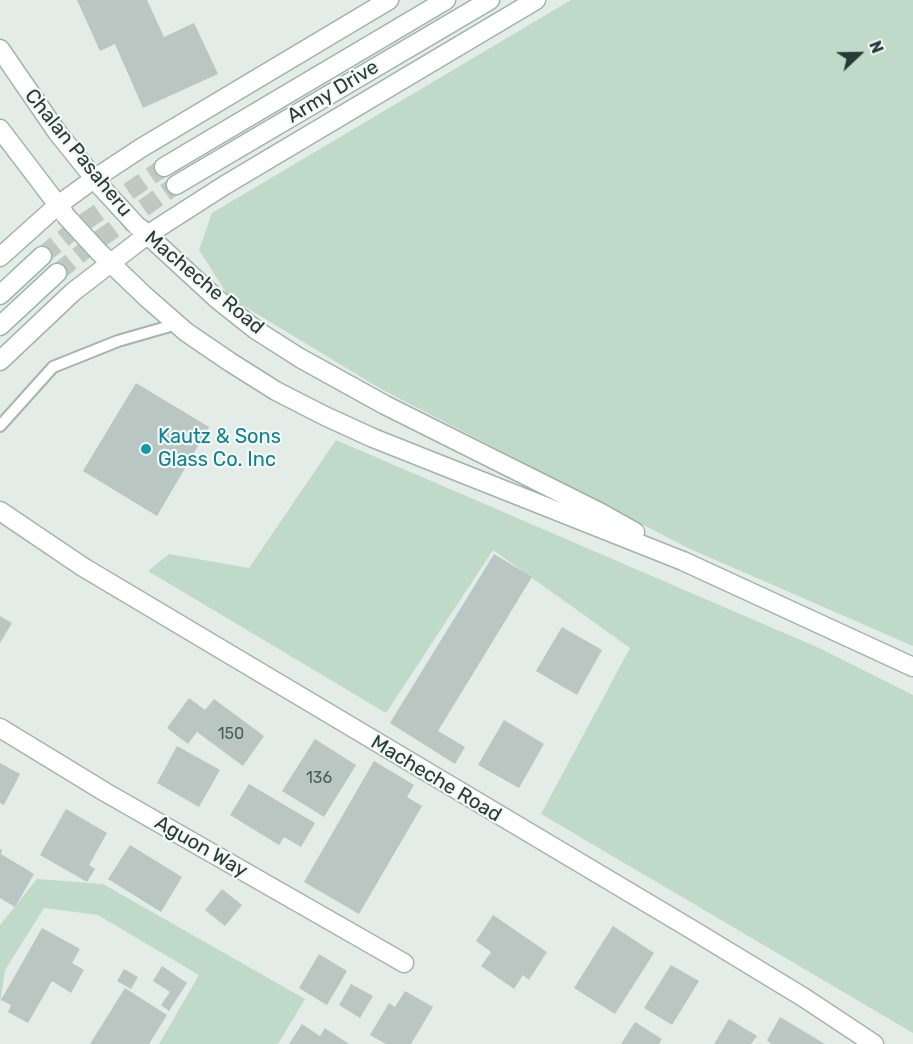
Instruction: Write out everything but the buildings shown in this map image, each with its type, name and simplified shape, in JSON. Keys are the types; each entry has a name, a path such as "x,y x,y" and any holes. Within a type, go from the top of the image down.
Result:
{"main road":[{"path":"0,257 98,184 141,148 389,0"},
{"name":"Army Drive","path":"164,167 446,0"},
{"name":"Army Drive","path":"176,185 490,0"},
{"path":"0,361 73,292 104,258 142,231 235,179 536,0"},
{"name":"Chalan Pasaheru","path":"0,50 30,96 98,184 142,231"},
{"path":"0,129 62,210 104,258"},
{"name":"Macheche Road","path":"142,231 217,299 256,330 300,358 385,405 601,513 683,561"},
{"path":"0,295 42,256"},
{"name":"Macheche Road","path":"104,258 177,324 230,362 276,391 325,416 372,438 683,561 913,667"},
{"path":"0,326 57,273"},
{"name":"Macheche Road","path":"0,511 83,567 701,935 803,997 874,1044"},
{"name":"Aguon Way","path":"0,728 105,792 404,963"}],"lane":[{"path":"0,426 53,367 118,341 177,324"}],"green space":[{"path":"571,0 913,0 913,646 688,548 381,389 229,297 199,250 212,213"},
{"path":"336,440 819,648 913,695 913,1033 541,814 630,648 493,550 386,713 148,571 169,554 249,568"},
{"path":"37,879 103,884 305,999 278,1044 159,1044 199,975 98,915 44,908 5,970 0,1004 0,925"}],"tunnel":[{"path":"42,256 76,228 164,167"},
{"path":"57,273 90,246 176,185"}],"place":[{"name":"Kautz & Sons Glass Co. Inc","path":"146,449"}]}
